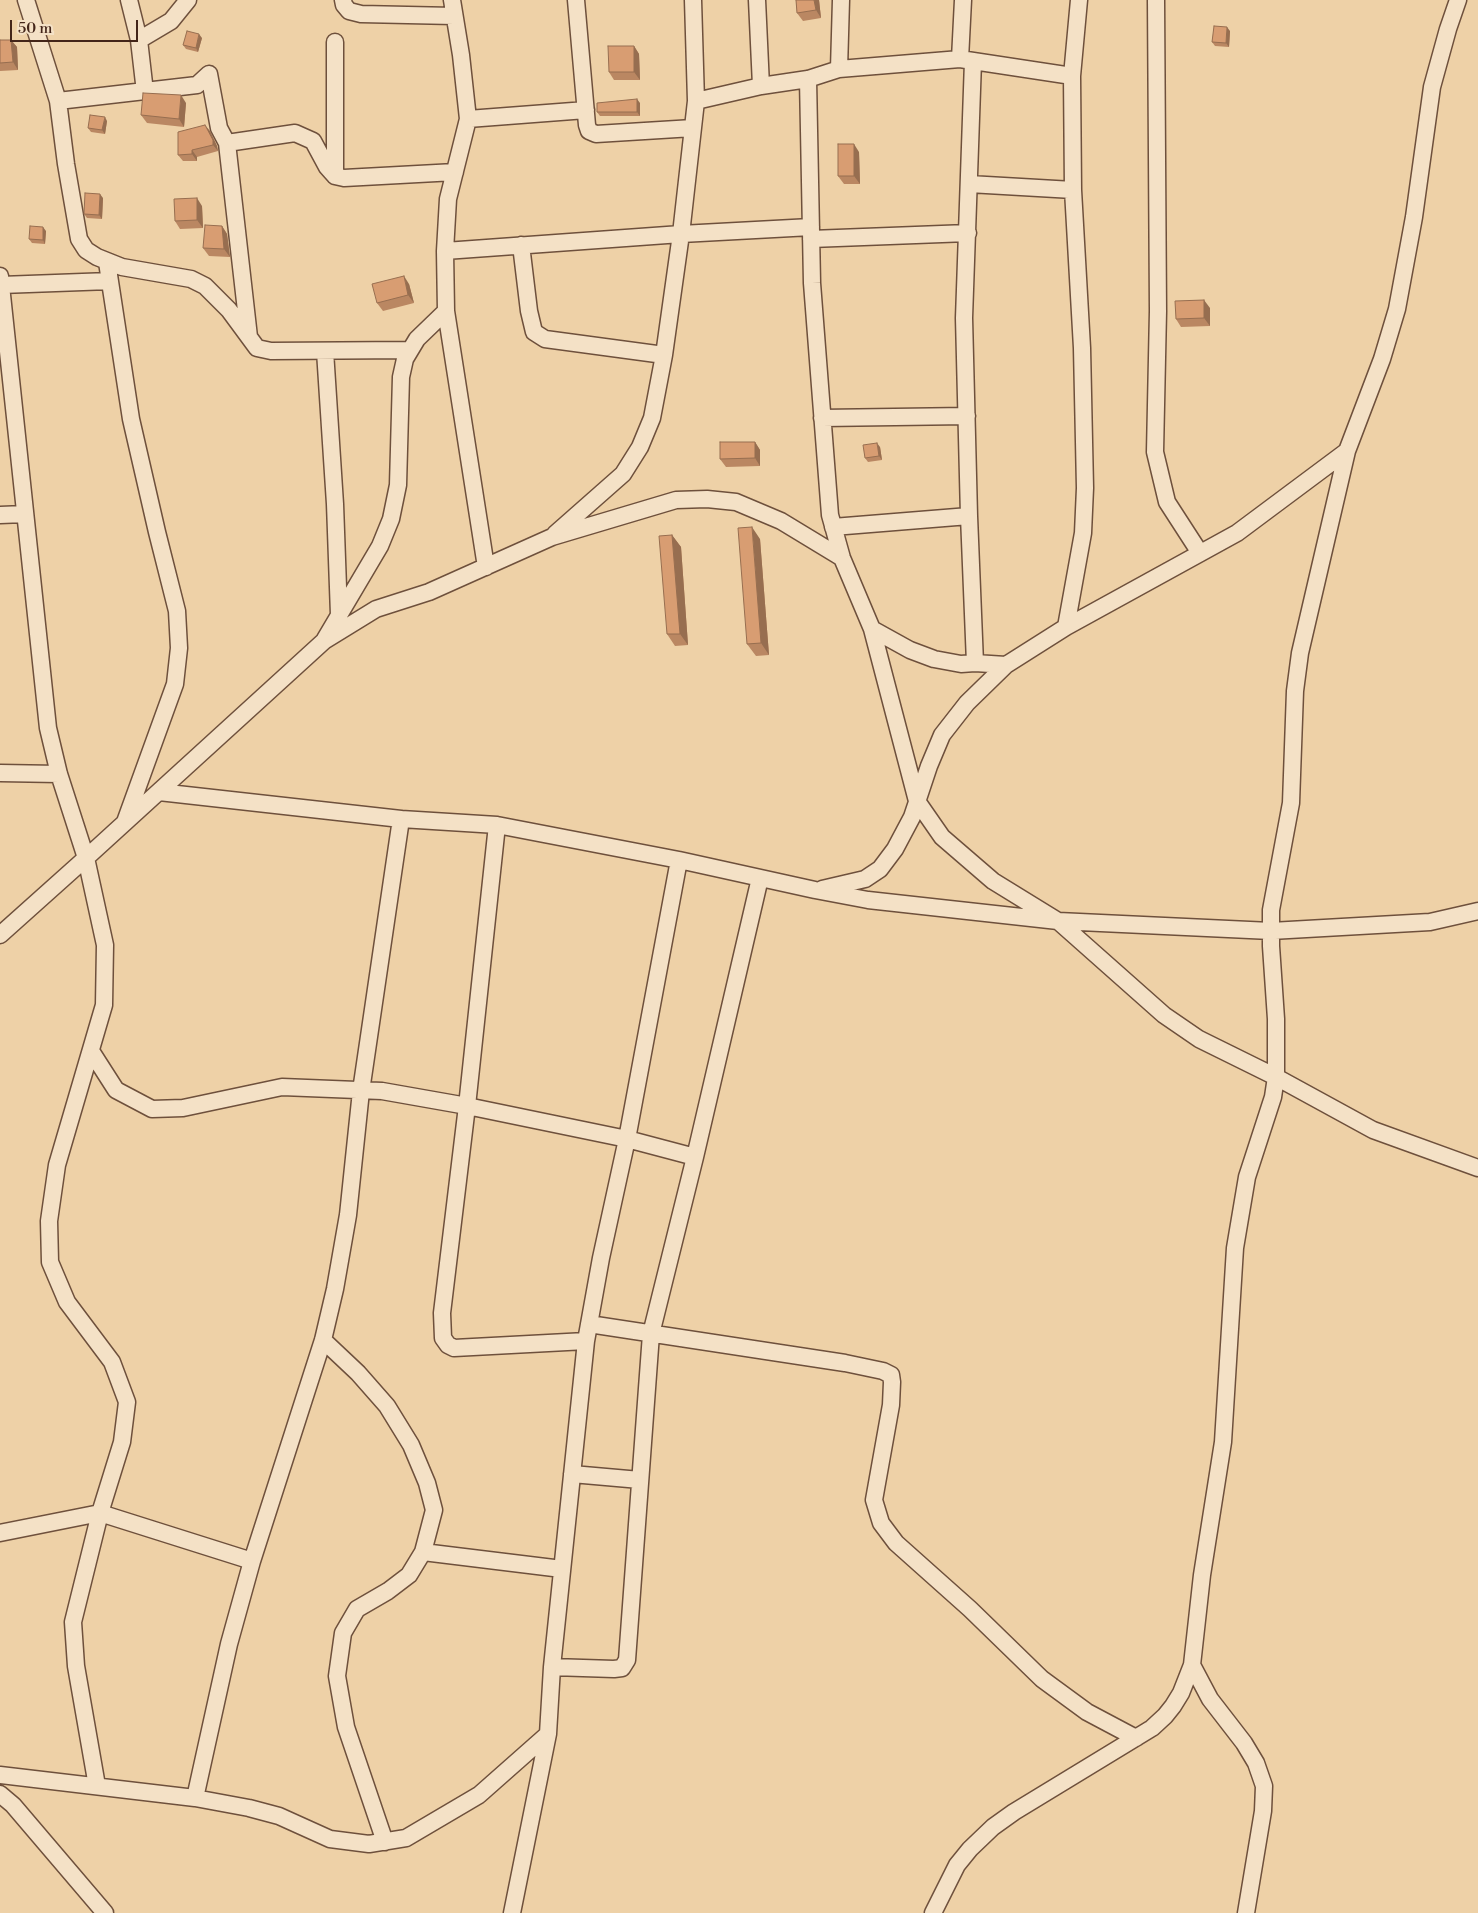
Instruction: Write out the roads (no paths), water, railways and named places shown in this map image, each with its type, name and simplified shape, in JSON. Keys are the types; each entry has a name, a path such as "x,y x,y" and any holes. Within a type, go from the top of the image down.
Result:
{"street":[{"path":"26,0 58,100 66,164 79,239 86,250 107,262 122,267 191,279 205,286 230,310 257,348 270,351 410,350"},
{"path":"129,0 140,40 145,92"},
{"path":"140,40 172,21 188,0"},
{"path":"344,0 344,5 349,11 361,14 453,8 468,119 448,199 445,251 446,311 486,567"},
{"path":"576,0 588,128 592,133 693,128"},
{"path":"552,537 623,474 640,448 652,418 664,355 681,234 696,101 693,0"},
{"path":"757,0 761,86"},
{"path":"839,69 842,0"},
{"path":"963,0 969,184 964,318 969,516 976,663"},
{"path":"1066,627 1083,533 1085,488 1082,348 1073,190 1072,76 1079,0"},
{"path":"1156,0 1158,311 1155,452 1167,502 1200,553"},
{"path":"933,1913 957,1865 970,1849 993,1827 1113,1750 1152,1728 1173,1706 1181,1693 1192,1665 1202,1575 1223,1442 1235,1248 1247,1177 1273,1097 1276,1077 1276,1019 1270,931 1275,882 1292,803 1295,691 1300,653 1347,451 1382,359 1397,309 1414,217 1432,87 1458,0"},
{"path":"335,42 335,176"},
{"path":"696,101 761,86 808,79 839,69 966,60 1072,76"},
{"path":"58,100 197,85 209,74 219,128 227,142 249,339"},
{"path":"808,79 812,283 830,515 842,558 872,629 917,801 942,837 993,881 1058,921 1164,1015 1200,1039 1276,1077 1373,1130 1478,1168"},
{"path":"468,119 586,110"},
{"path":"227,142 295,133 313,141 327,167 335,176 344,178 455,172"},
{"path":"969,184 1073,190"},
{"path":"445,251 681,234 968,233"},
{"path":"521,245 529,311 534,332 545,339 664,355"},
{"path":"107,262 131,419 156,532 177,611 179,648 175,684 124,824"},
{"path":"97,1786 76,1666 73,1622 100,1513 122,1442 127,1402 112,1362 67,1302 50,1262 49,1230 58,1165 104,1005 105,945 86,858 59,774 48,728 25,514 6,401 0,280 110,282"},
{"path":"324,641 380,546 392,519 398,486 401,377 405,358 417,340 446,311"},
{"path":"325,351 335,504 339,615"},
{"path":"822,418 967,416"},
{"path":"815,890 865,879 880,869 912,816 942,735 967,703 1006,665 1066,627 1238,532 1347,451"},
{"path":"0,935 324,641 376,609 429,592 552,537 676,500 707,499 736,502 781,521 842,558"},
{"path":"0,515 25,514"},
{"path":"833,527 969,516"},
{"path":"872,629 910,650 934,659 961,664 1006,665"},
{"path":"0,773 59,774"},
{"path":"158,792 401,818 497,825 679,860 868,900 1058,921 1270,931 1430,922 1478,911"},
{"path":"195,1798 229,1644 252,1561 323,1340 335,1289 348,1215 361,1091 401,818"},
{"path":"497,825 467,1106 442,1313 443,1338 448,1345 454,1348 586,1341"},
{"path":"512,1913 548,1734 552,1667 586,1341 603,1248 627,1140 679,860"},
{"path":"552,1667 614,1669 622,1668 627,1660 651,1334 695,1157 760,878"},
{"path":"91,1051 116,1090 152,1109 182,1108 282,1087 382,1091 467,1106 627,1140 695,1157"},
{"path":"589,1324 845,1363 883,1370 891,1375 891,1405 874,1500 881,1523 896,1543 1042,1679 1087,1712 1136,1738"},
{"path":"323,1340 358,1373 387,1406 411,1446 427,1483 434,1510 423,1552 409,1575 388,1591 357,1609 344,1633 337,1676 346,1727 385,1842"},
{"path":"572,1474 640,1480"},
{"path":"0,1533 100,1513 252,1561"},
{"path":"423,1552 562,1569"},
{"path":"1192,1665 1210,1699 1256,1763 1264,1786 1263,1810 1246,1913"},
{"path":"0,1775 195,1798 249,1808 279,1816 330,1839 369,1844 406,1838 479,1795 548,1734"},
{"path":"0,1794 13,1805 105,1913"}]}
